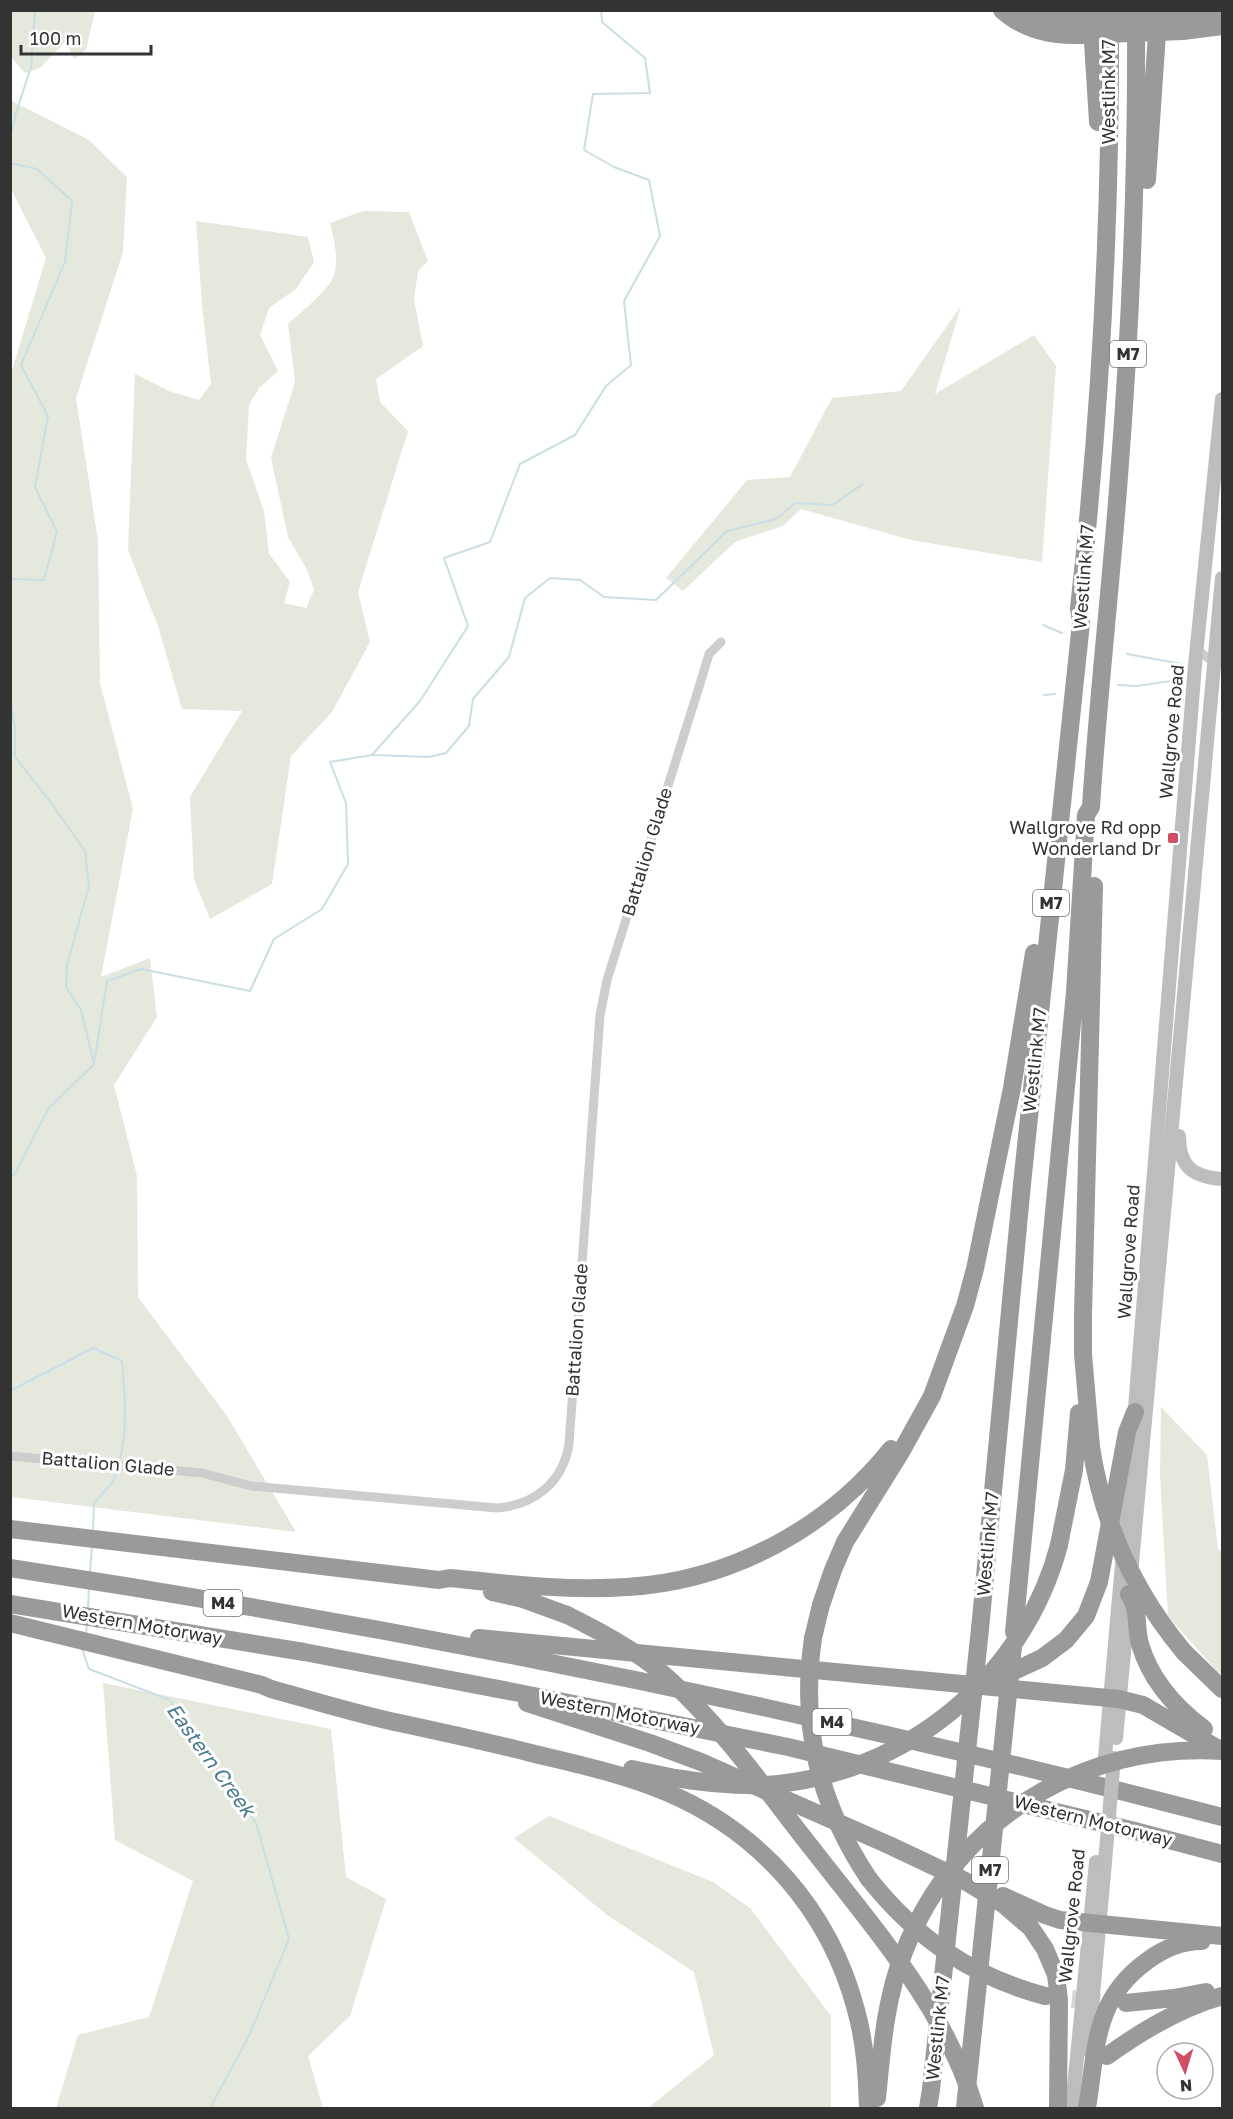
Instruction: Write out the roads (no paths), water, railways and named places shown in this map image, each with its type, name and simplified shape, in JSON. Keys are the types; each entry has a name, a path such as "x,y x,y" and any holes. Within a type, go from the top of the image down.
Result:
{"highway":[{"path":"1002,10 1019,23 1041,32 1055,34 1083,22"},
{"path":"1025,10 1052,20 1222,26"},
{"name":"Westlink M7","path":"928,2109 980,1629 1022,1184 1081,623 1079,608 1092,483 1107,205 1104,132 1110,10"},
{"name":"Westlink M7","path":"965,2109 1076,992 1086,815 1091,807 1119,477 1134,231 1143,134 1136,10"},
{"name":"M7","path":"1143,134 1159,10"},
{"path":"1183,24 1222,12"},
{"path":"1083,22 1104,132"},
{"path":"1045,1996 989,1976 957,1960 907,1922 869,1879 832,1809 814,1758 808,1701 813,1638 821,1605 845,1542 901,1452 932,1396 965,1306 994,1179 1026,1006 1072,623 1079,608"},
{"path":"19,1625 262,1684 474,1726 675,1778 747,1785 797,1781 856,1766 907,1743 946,1716 971,1695 996,1668 1017,1640 1036,1608 1047,1584 1059,1545 1074,1470 1083,1354 1086,1243 1095,815 1091,807"},
{"path":"1083,1354 1091,1447 1097,1481 1116,1542 1145,1600 1184,1652 1222,1689"},
{"path":"10,1529 439,1580 450,1578 576,1588 668,1583 735,1564 789,1538 809,1525 850,1493 891,1450 937,1381"},
{"path":"963,1684 978,1678 1012,1672 1033,1663 1066,1640 1086,1616 1099,1582 1127,1432 1135,1412"},
{"name":"Western Motorway","path":"10,1568 122,1585 629,1678 934,1745 1222,1817"},
{"path":"439,1580 448,1584 523,1599 567,1615 618,1643 652,1665 671,1681 724,1737 886,1944 928,2004 965,2075 975,2109"},
{"path":"1130,1594 1136,1605 1136,1623 1141,1646 1162,1688 1191,1719 1222,1743"},
{"name":"Western Motorway","path":"10,1604 117,1620 519,1693 788,1747 1222,1854"},
{"path":"439,1642 462,1636 1114,1699 1143,1705 1222,1751"},
{"path":"262,1684 271,1689 360,1713 616,1775 666,1792 727,1825 769,1859 791,1882 808,1904 835,1950 856,2011 874,2105"},
{"path":"519,1693 528,1705 613,1731 701,1762 891,1846 965,1881 1003,1904 1031,1928 1045,1949 1056,1976 1059,2000 1058,2109"},
{"path":"874,2105 885,2020 904,1952 930,1899 948,1872 971,1846 998,1821 1029,1799 1085,1771 1132,1757 1163,1752 1222,1751"},
{"path":"965,1881 977,1884 1052,1918 1094,1925 1219,1935"},
{"path":"1085,2109 1099,2028 1104,2012 1116,1989 1130,1973 1158,1953 1184,1943 1206,1941 1219,1935"},
{"path":"1126,2003 1174,1998 1222,1989"},
{"path":"1107,2056 1156,2023 1190,2007 1222,1996"}],"main road":[{"name":"Wallgrove Road","path":"1072,2109 1094,1925 1110,1757 1135,1412 1197,650 1222,399"},
{"name":"Wallgrove Road","path":"1114,1699 1130,1594 1209,724 1218,662 1222,578"},
{"path":"1209,724 1222,686"},
{"path":"1167,1018 1182,1020"},
{"path":"1179,1056 1179,1153 1186,1165 1197,1174 1222,1179"},
{"name":"Wallgrove Road","path":"1085,2109 1094,1925"}],"street":[{"name":"Battalion Glade","path":"10,1456 152,1467 202,1473 252,1486 497,1508 514,1506 530,1500 545,1490 557,1477 565,1461 569,1444 600,1015 607,980 699,687 710,654 721,642"},
{"path":"1197,650 1219,647"},
{"path":"1197,650 1218,662"}],"waterway":[{"name":"Eastern Creek","path":"10,138 31,67 35,10"},
{"path":"94,1064 107,981 141,969 250,991 274,939 322,909 348,864 346,803 330,762 372,755 420,701 468,626 444,558 490,542 520,464 575,435 606,386 631,365 624,301 660,236 649,180 614,167 584,150 593,94 650,93 645,58 602,22 601,10"},
{"name":"Eastern Creek","path":"10,163 37,169 72,201 65,262 21,365 48,416 35,487 57,532 44,580 10,579"},
{"path":"373,755 429,757 446,753 469,726 473,699 509,657 525,598 550,578 580,580 604,597 656,600 727,531 776,519 795,503 832,505 863,484"},
{"path":"1043,625 1062,633"},
{"path":"1127,654 1182,664"},
{"path":"1118,685 1137,686 1178,680"},
{"path":"1044,695 1055,694"},
{"name":"Eastern Creek","path":"10,698 15,727 15,757 85,851 89,886 67,965 66,987 81,1010 94,1064 48,1109 15,1174 10,1176"},
{"name":"Eastern Creek","path":"10,1391 93,1348 122,1361 125,1425 119,1463"},
{"name":"Eastern Creek","path":"93,1530 94,1503 113,1482 117,1469"},
{"name":"Eastern Creek","path":"90,1572 92,1545"},
{"name":"Eastern Creek","path":"88,1608 89,1587"},
{"name":"Eastern Creek","path":"86,1635 87,1623"},
{"name":"Eastern Creek","path":"82,1649 89,1669 170,1700 256,1823 289,1939 249,2036 210,2108"}],"tunnel":[{"path":"1045,1996 1100,2002"}],"place":[{"name":"Wallgrove Rd opp Wonderland Dr","path":"1173,838"}]}
